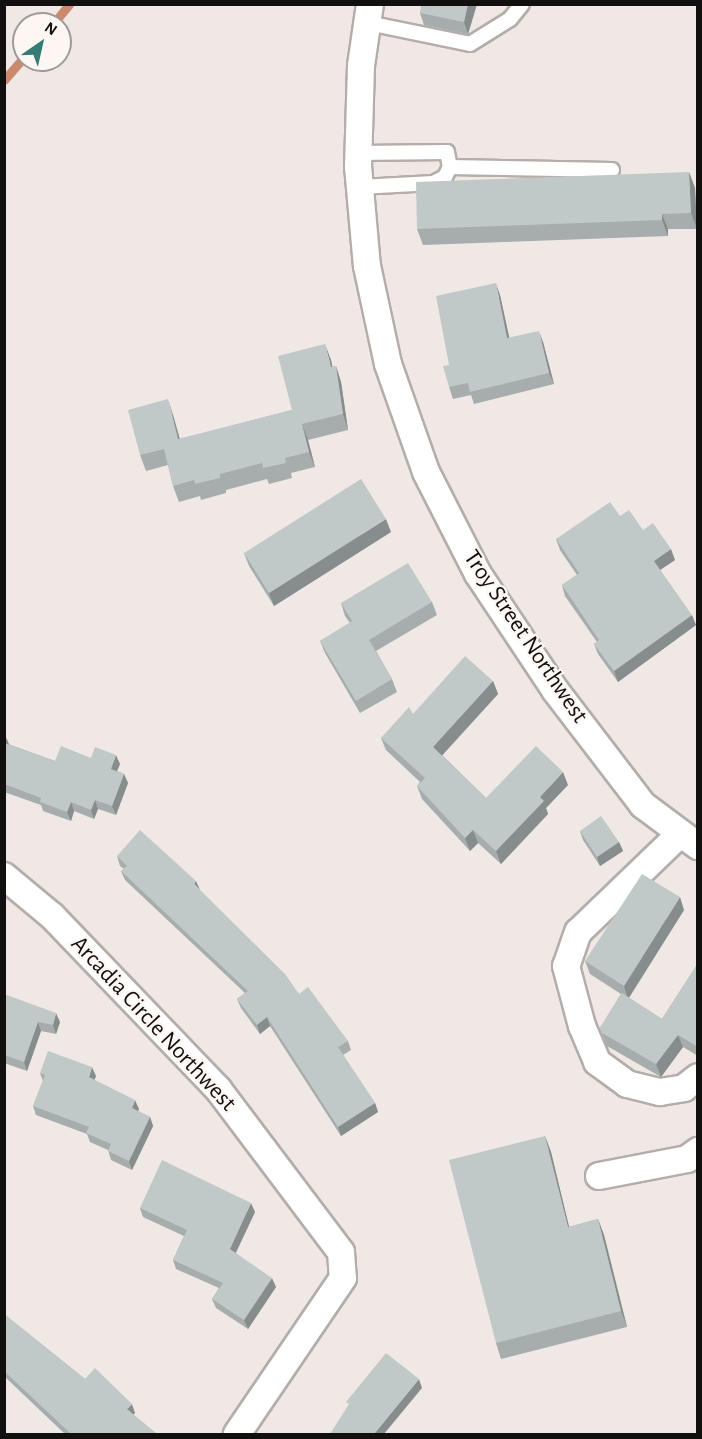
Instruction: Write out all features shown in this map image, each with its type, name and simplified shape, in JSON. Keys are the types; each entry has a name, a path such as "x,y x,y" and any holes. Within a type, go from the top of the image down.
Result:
{"street":[{"name":"Troy Street Northwest","path":"369,14 361,66 358,153 367,266 388,364 426,472 478,574 555,690 643,805 689,840"},
{"path":"689,840 578,932 566,966 582,1026 597,1062 627,1084 660,1092 684,1088 698,1077"},
{"name":"Arcadia Circle Northwest","path":"4,876 52,916 218,1089 341,1252 343,1278 237,1434"},
{"path":"599,1176 687,1159 698,1151"}],"lane":[{"path":"369,14 470,44 510,19 522,4"},
{"path":"358,153 441,151 447,152 450,166 445,177 434,183 360,187"},
{"path":"450,166 612,170"}],"building":[{"path":"422,4 468,4 464,22 420,13"},
{"path":"689,172 691,213 662,214 662,220 417,229 416,182"},
{"path":"496,283 507,338 539,331 549,373 470,392 468,383 449,387 443,366 449,365 436,296"},
{"path":"325,344 331,367 336,366 343,414 302,424 309,452 285,458 286,463 263,468 262,463 220,474 220,478 195,484 194,480 173,486 164,449 140,455 128,410 168,399 178,439 292,410 278,356"},
{"path":"361,479 386,519 269,593 244,553"},
{"path":"610,502 620,516 629,510 643,530 653,523 671,549 654,561 692,615 614,671 594,644 599,640 562,585 579,573 556,539"},
{"path":"408,563 432,602 369,640 392,679 356,701 320,641 352,621 341,603"},
{"path":"465,656 493,681 433,747 486,798 536,746 563,772 540,797 544,801 496,851 473,830 465,838 417,786 425,778 381,738 409,707 413,714"},
{"path":"4,743 55,761 61,746 91,758 95,747 116,755 111,769 124,774 112,806 95,800 91,810 71,802 67,812 40,802 41,798 4,784"},
{"path":"601,816 619,842 597,857 580,831"},
{"path":"140,830 196,881 194,884 285,974 299,994 308,987 348,1041 338,1047 375,1103 338,1127 267,1017 257,1025 237,999 248,991 121,871 127,866 117,856"},
{"path":"642,874 680,897 624,986 585,961"},
{"path":"698,963 698,1047 678,1035 656,1064 602,1033 600,1028 622,993 662,1019"},
{"path":"4,994 56,1013 53,1025 38,1022 24,1062 4,1055"},
{"path":"48,1051 92,1067 89,1077 135,1100 132,1108 150,1117 129,1161 108,1151 111,1144 86,1133 89,1127 33,1106 45,1075 40,1073"},
{"path":"545,1136 568,1227 598,1219 621,1311 496,1343 449,1160"},
{"path":"162,1160 251,1203 230,1249 272,1278 244,1320 212,1299 223,1283 173,1260 187,1230 140,1208"},
{"path":"4,1314 85,1379 95,1368 132,1404 127,1409 157,1434 71,1434 4,1371"},
{"path":"386,1353 419,1379 374,1434 330,1434 349,1404 346,1402"}],"waterway":[{"path":"63,12 69,4"},
{"path":"4,80 12,71"}]}
